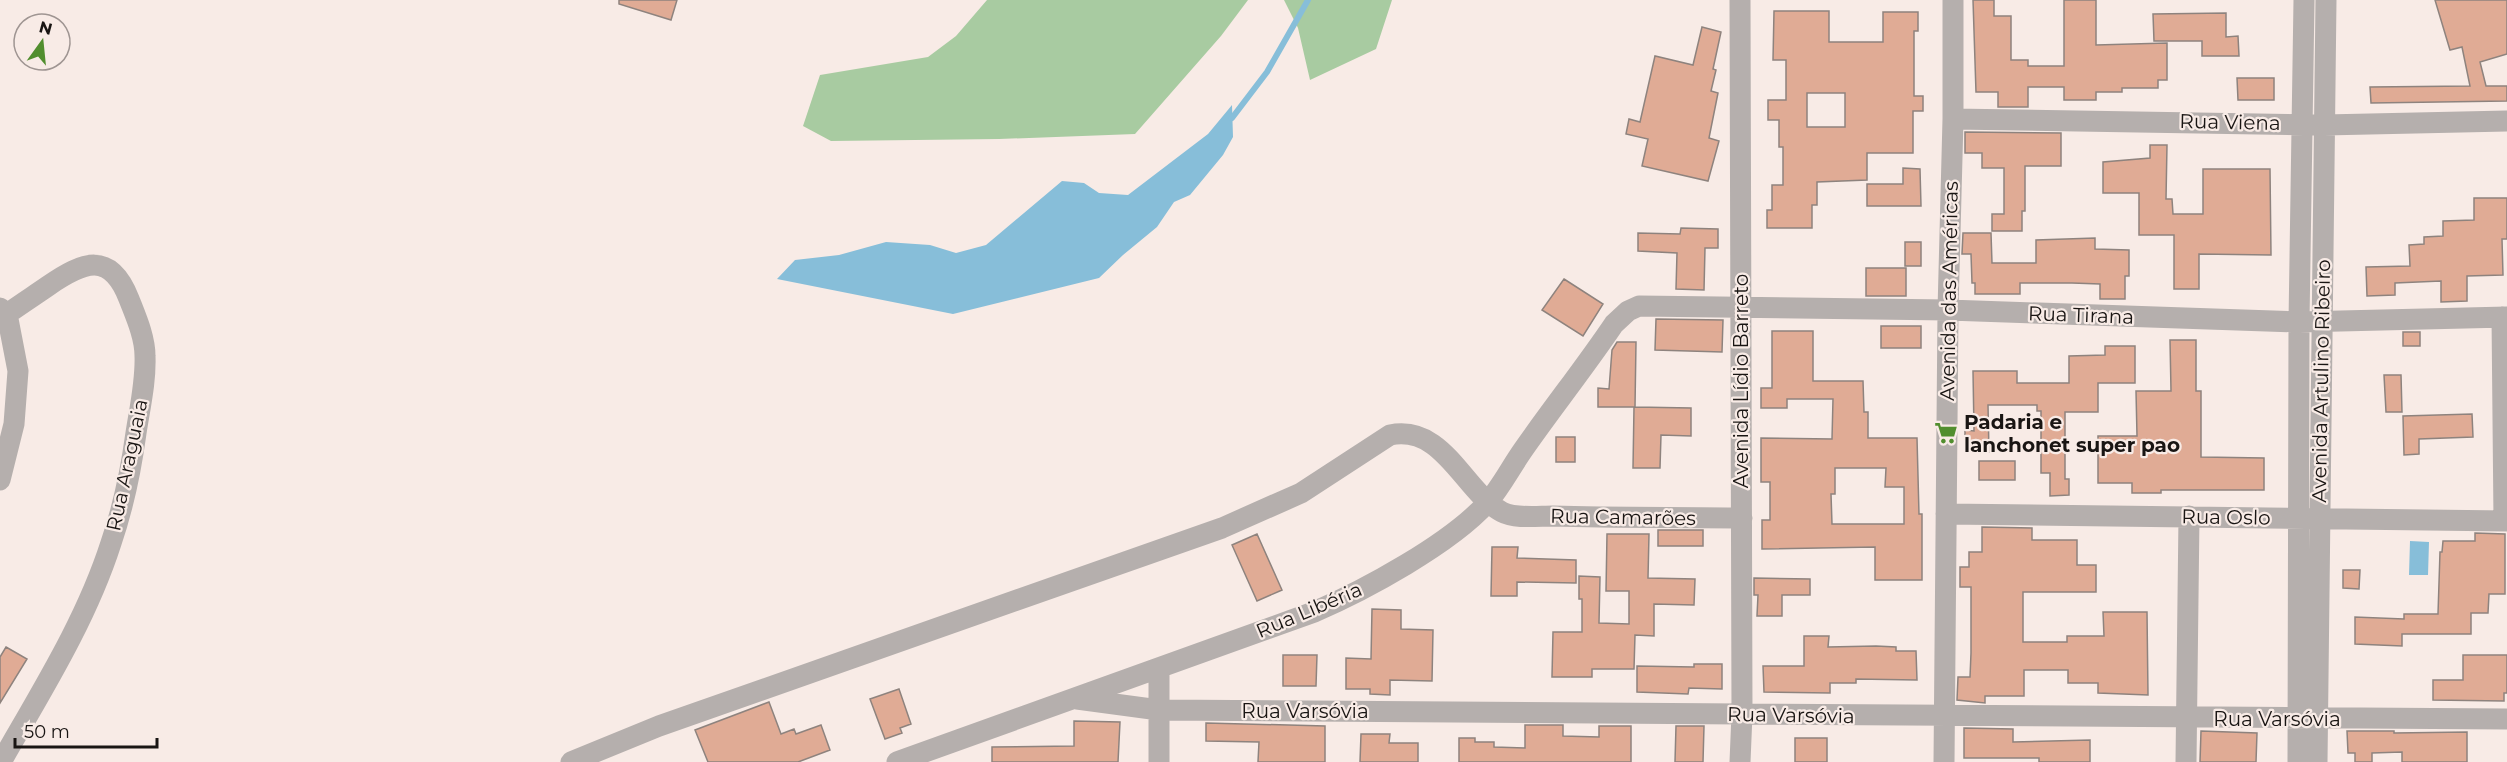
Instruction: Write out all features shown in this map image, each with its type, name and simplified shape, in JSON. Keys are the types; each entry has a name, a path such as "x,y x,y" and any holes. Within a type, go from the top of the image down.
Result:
{"street":[{"name":"Avenida Lídio Barreto","path":"1740,0 1742,518 1740,762"},
{"name":"Avenida das Américas","path":"1944,762 1953,0"},
{"name":"Avenida Artulino Ribeiro","path":"2304,0 2298,518 2307,719 2317,762"},
{"name":"Avenida Artulino Ribeiro","path":"2298,762 2307,719 2320,517 2325,0"},
{"name":"Rua Viena","path":"1953,119 2324,125 2507,121"},
{"name":"Rua Araguaia","path":"0,762 67,644 91,596 111,544 133,456 144,385 145,354 137,320 125,288 111,270 103,265 93,264 72,270 4,311"},
{"name":"Rua Tirana","path":"1655,305 1948,310 2300,322 2505,317"},
{"name":"Rua Libéria","path":"897,762 1160,669 1341,601 1496,508 1614,324 1628,311 1640,306 1655,305"},
{"path":"0,478 14,424 18,370 4,311"},
{"path":"2505,317 2505,521"},
{"path":"571,762 659,726 1222,528 1301,493 1390,435 1401,433 1415,435 1438,447 1496,508"},
{"name":"Rua Camarões","path":"1496,508 1560,516 1742,518"},
{"name":"Rua Oslo","path":"1946,514 2505,521"},
{"path":"2186,762 2189,516"},
{"path":"1159,762 1160,669"},
{"name":"Rua Varsóvia","path":"1076,699 1159,710 2507,719"}],"green space":[{"path":"987,0 1248,0 1221,36 1135,134 999,139 831,141 803,126 820,75 928,57 956,36"},
{"path":"1284,0 1392,0 1376,49 1310,80 1298,28"}],"water":[{"path":"1232,105 1233,137 1223,155 1190,195 1174,202 1157,227 1099,278 953,314 777,279 795,260 839,255 886,242 930,245 956,253 986,245 1062,181 1084,183 1099,193 1128,195 1208,134"},
{"path":"2410,541 2429,542 2428,575 2409,575"}],"building":[{"path":"619,0 677,0 671,20 619,4"},
{"path":"1973,0 1994,0 1994,16 2011,16 2011,60 2028,60 2028,66 2064,66 2064,0 2096,0 2096,45 2167,43 2167,80 2158,80 2158,88 2122,88 2122,92 2096,92 2096,100 2064,100 2064,87 2028,87 2028,107 1998,107 1998,92 1976,92"},
{"path":"2435,0 2507,0 2507,54 2480,62 2486,86 2507,86 2507,101 2371,103 2370,87 2470,86 2462,47 2450,50"},
{"path":"1774,11 1829,11 1829,42 1883,42 1883,12 1918,12 1918,31 1914,31 1914,96 1923,96 1923,111 1913,111 1913,153 1867,153 1867,180 1817,182 1817,205 1812,205 1812,228 1767,228 1767,210 1772,210 1772,185 1783,185 1783,147 1779,147 1779,120 1768,120 1768,100 1786,100 1786,60 1773,60","holes":["1807,93 1845,93 1845,127 1807,127"]},
{"path":"2226,13 2226,37 2238,36 2239,56 2202,56 2202,41 2154,41 2153,14"},
{"path":"1702,27 1721,32 1711,91 1718,93 1709,138 1719,141 1708,181 1642,166 1648,139 1626,134 1629,119 1640,122 1655,56 1693,65"},
{"path":"2237,78 2274,78 2274,100 2238,100"},
{"path":"1965,132 2061,133 2061,166 2025,166 2025,211 2022,211 2022,231 1992,231 1992,214 2004,214 2004,168 1982,168 1982,153 1965,153"},
{"path":"2150,145 2167,145 2166,199 2172,199 2173,214 2203,214 2203,169 2270,169 2271,255 2199,254 2199,289 2174,289 2174,235 2139,235 2139,193 2103,193 2103,162 2150,158"},
{"path":"1903,168 1920,169 1921,206 1867,206 1867,184 1903,184"},
{"path":"2474,198 2507,198 2507,239 2502,239 2503,275 2467,276 2467,301 2441,302 2441,281 2395,283 2395,295 2367,296 2366,267 2410,266 2409,245 2424,244 2424,237 2443,236 2443,221 2474,220"},
{"path":"1681,228 1718,229 1718,248 1705,248 1704,290 1676,289 1677,253 1638,251 1638,233 1680,234"},
{"path":"1963,233 1991,233 1992,263 2036,263 2036,240 2095,238 2095,249 2129,250 2129,276 2125,276 2125,299 2100,299 2100,284 2072,283 2020,283 2020,294 1975,294 1975,283 1972,283 1971,254 1962,254"},
{"path":"1905,242 1921,242 1921,266 1905,266"},
{"path":"1866,268 1906,268 1906,296 1866,296"},
{"path":"1564,279 1603,304 1583,336 1542,310"},
{"path":"1656,319 1723,320 1722,352 1655,350"},
{"path":"1881,326 1921,326 1921,348 1881,348"},
{"path":"1772,331 1813,331 1813,381 1863,381 1864,412 1868,412 1868,438 1917,438 1919,514 1922,514 1922,580 1875,580 1875,547 1762,549 1762,520 1770,520 1770,482 1761,482 1761,438 1832,439 1833,399 1787,399 1787,408 1761,408 1761,388 1772,388","holes":["1835,468 1886,468 1885,487 1904,487 1904,524 1832,524 1831,494 1835,494"]},
{"path":"2403,332 2420,332 2420,346 2403,346"},
{"path":"2170,340 2196,340 2196,391 2201,391 2201,457 2264,458 2264,490 2161,490 2161,493 2132,493 2132,483 2098,483 2098,436 2137,436 2136,391 2171,391"},
{"path":"1617,342 1636,342 1635,407 1691,408 1691,436 1661,435 1660,468 1633,468 1634,407 1598,407 1598,388 1609,389 1612,350"},
{"path":"2105,346 2135,346 2135,383 2098,383 2098,412 2065,412 2065,479 2069,479 2069,495 2050,496 2050,473 2041,473 2041,411 2037,411 2037,405 1988,405 1989,452 1965,451 1965,430 1974,431 1973,371 2017,371 2017,383 2069,383 2069,356 2105,355"},
{"path":"2384,375 2401,375 2402,412 2386,412"},
{"path":"2472,414 2473,437 2419,439 2419,454 2404,455 2403,416"},
{"path":"1556,437 1575,437 1575,462 1556,462"},
{"path":"1979,461 2015,461 2015,480 1979,480"},
{"path":"1982,527 2032,528 2032,540 2077,540 2077,565 2096,565 2096,592 2023,592 2023,642 2067,642 2067,636 2104,636 2103,612 2147,612 2148,695 2098,693 2098,683 2068,683 2068,670 2024,670 2024,696 1985,696 1985,703 1957,700 1958,677 1970,677 1971,653 1971,587 1960,587 1960,567 1969,567 1969,552 1982,552"},
{"path":"1658,530 1703,530 1703,546 1658,546"},
{"path":"2475,533 2505,534 2505,594 2489,594 2488,613 2471,613 2471,634 2402,634 2402,646 2355,644 2355,617 2404,619 2404,614 2438,614 2440,552 2442,552 2443,541 2475,541"},
{"path":"1257,534 1282,590 1257,601 1232,545"},
{"path":"1607,534 1649,534 1648,578 1695,579 1694,605 1654,604 1654,636 1635,635 1634,669 1592,669 1592,677 1552,677 1553,632 1582,632 1579,576 1600,577 1599,623 1629,624 1629,591 1606,591"},
{"path":"1492,547 1518,547 1517,558 1576,560 1576,583 1517,582 1517,596 1491,596"},
{"path":"2343,570 2360,570 2359,589 2343,588"},
{"path":"1754,578 1810,579 1810,595 1782,595 1782,616 1757,616 1758,595 1754,595"},
{"path":"1372,609 1401,610 1401,629 1433,630 1432,681 1390,680 1390,695 1370,694 1370,689 1346,689 1346,658 1371,659"},
{"path":"1804,636 1829,636 1828,647 1876,646 1896,647 1896,651 1916,651 1917,680 1856,679 1856,683 1830,683 1830,693 1764,692 1763,666 1804,666"},
{"path":"6,647 27,659 0,703 0,657"},
{"path":"1283,655 1317,655 1316,686 1283,686"},
{"path":"2463,655 2507,655 2507,693 2504,693 2504,701 2433,700 2433,680 2463,680"},
{"path":"1694,664 1722,664 1722,689 1689,688 1688,694 1637,692 1637,666 1694,667"},
{"path":"899,689 911,724 900,728 902,733 885,739 870,699"},
{"path":"769,702 781,734 794,729 796,734 821,725 830,750 798,762 708,762 695,730"},
{"path":"1074,721 1120,722 1118,762 992,762 992,747 1074,746"},
{"path":"1206,723 1325,726 1325,762 1258,762 1259,742 1206,741"},
{"path":"1525,725 1563,725 1563,736 1599,737 1599,726 1631,726 1631,762 1459,762 1459,738 1475,738 1475,742 1494,742 1494,747 1525,748"},
{"path":"1676,726 1704,726 1703,762 1675,762"},
{"path":"1964,728 2013,729 2013,742 2090,740 2090,762 2039,762 2039,758 1964,758"},
{"path":"2201,731 2257,733 2256,762 2200,762"},
{"path":"2347,731 2467,732 2467,762 2402,762 2402,752 2372,753 2372,762 2355,762 2355,753 2348,753"},
{"path":"1361,734 1390,734 1389,743 1418,743 1418,762 1360,762"},
{"path":"1795,738 1827,738 1827,762 1795,762"}],"waterway":[{"path":"1232,118 1267,72 1308,0"}],"place":[{"name":"Padaria e lanchonet super pao","path":"1946,433"}]}
